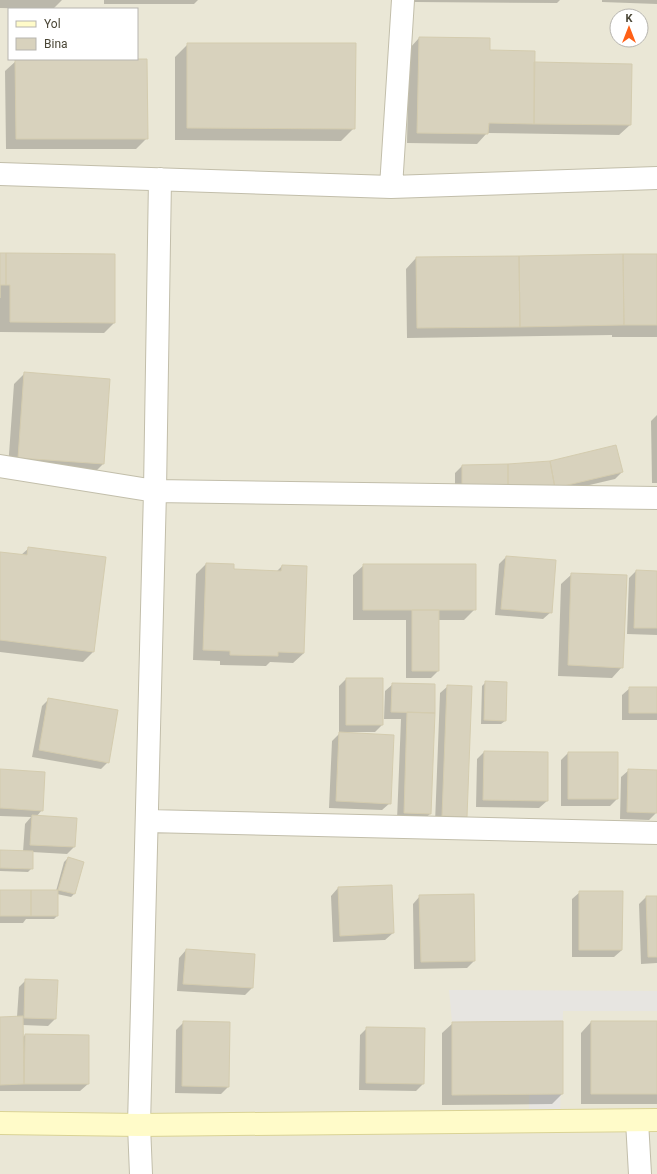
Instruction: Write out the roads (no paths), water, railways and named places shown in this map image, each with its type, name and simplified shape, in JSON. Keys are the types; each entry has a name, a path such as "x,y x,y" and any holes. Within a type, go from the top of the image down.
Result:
{"street":[{"path":"391,186 403,0"},
{"path":"0,174 391,186 657,178"},
{"path":"141,1174 139,1126 155,491 160,179"},
{"path":"0,466 155,491 657,498"},
{"path":"147,820 657,833"},
{"path":"0,1123 139,1126 647,1120 640,1174"}]}
